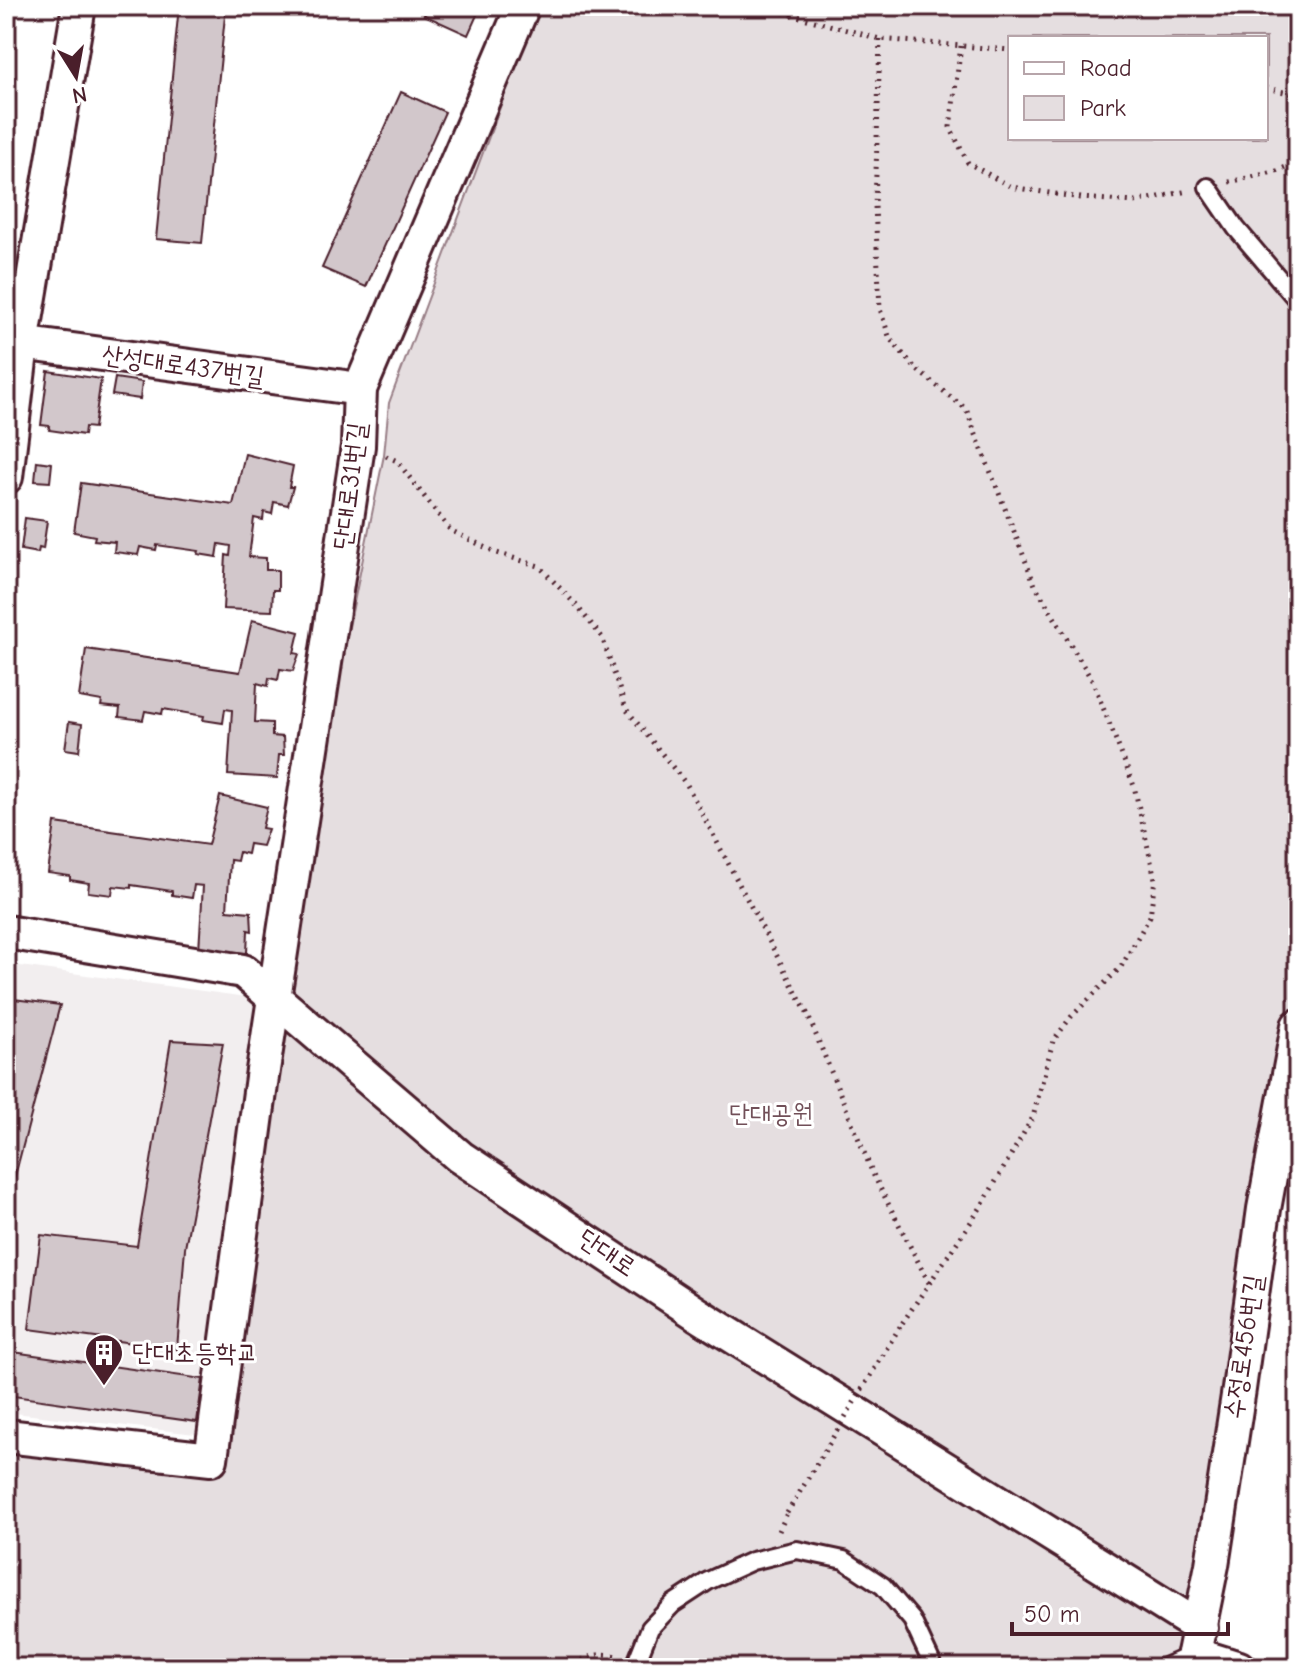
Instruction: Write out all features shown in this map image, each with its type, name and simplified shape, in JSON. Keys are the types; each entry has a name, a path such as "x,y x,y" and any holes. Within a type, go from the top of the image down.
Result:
{"street":[{"path":"6,477 14,343 79,6"},
{"name":"단대로31번길","path":"6,1436 211,1459 274,995 358,446 360,389 523,6"},
{"name":"산성대로437번길","path":"14,343 360,389"},
{"name":"단대로","path":"6,932 243,971 460,1157 1195,1650 1239,1668"},
{"name":"수정로456번길","path":"1195,1650 1239,1389 1264,1209 1298,1026"}],"lane":[{"path":"1208,187 1236,228 1298,301"},
{"path":"635,1665 650,1628 673,1604 708,1581 752,1561 797,1550 844,1560 883,1586 912,1620 932,1668"},
{"path":"1162,1668 1195,1650"}],"path":[{"path":"760,6 880,39 1008,50"},
{"path":"787,1513 901,1325 981,1207 1033,1117 1053,1041 1071,1017 1121,967 1150,916 1155,879 1134,786 1093,682 1035,585 966,409 908,360 890,339 880,309 875,206 880,39"},
{"path":"961,46 950,127 968,163 1011,187 1081,198 1135,202 1274,172 1298,162"},
{"path":"1268,88 1298,95"},
{"path":"358,446 397,461 450,530 497,553 539,566 602,637 626,709 687,785 807,1013 873,1174 929,1283"},
{"path":"568,1668 584,1657 609,1654 635,1665"}],"shaded area":[{"path":"6,964 268,1000 204,1435 6,1412"}],"green space":[{"name":"단대공원","path":"538,6 1298,6 1298,1026 1190,1668 6,1668 6,1447 217,1470 274,995 384,455 389,403"}],"building":[{"path":"179,6 226,6 202,243 156,239"},
{"path":"428,6 481,6 468,35 424,15"},
{"path":"401,92 445,112 366,287 322,268"},
{"path":"48,371 101,379 94,428 85,427 84,435 49,430 50,426 41,425"},
{"path":"115,378 142,382 140,399 112,395"},
{"path":"245,454 293,466 289,487 293,487 288,505 274,502 272,514 264,512 263,520 254,518 249,557 266,558 266,570 278,570 278,590 273,590 272,611 223,609 226,555 230,556 231,546 219,544 217,557 157,545 156,550 140,547 138,555 114,552 115,542 94,540 95,536 74,532 81,483 233,505"},
{"path":"37,461 52,463 50,482 35,481"},
{"path":"25,518 47,521 43,549 39,548 38,553 21,550"},
{"path":"252,620 299,632 294,653 299,654 293,671 280,669 278,680 269,678 268,686 257,683 255,722 272,723 272,736 283,737 284,755 279,755 277,778 228,775 232,710 225,709 223,723 203,720 204,716 163,709 162,714 145,711 143,720 119,717 120,708 101,706 102,701 79,697 86,649 240,672"},
{"path":"69,722 82,724 79,751 65,749"},
{"path":"220,796 267,807 262,828 268,829 262,846 249,844 247,854 239,852 237,861 230,860 227,910 251,912 252,931 248,930 247,953 199,950 203,886 194,885 192,898 172,895 172,891 131,885 131,888 113,886 112,895 88,892 89,883 48,873 55,823 208,845"},
{"path":"6,998 60,1005 6,1210"},
{"path":"171,1040 223,1043 185,1248 177,1349 29,1329 41,1235 137,1246"},
{"name":"단대초등학교","path":"6,1351 203,1379 197,1422 6,1395"}],"place":[{"name":"단대초등학교","path":"104,1387"}]}
